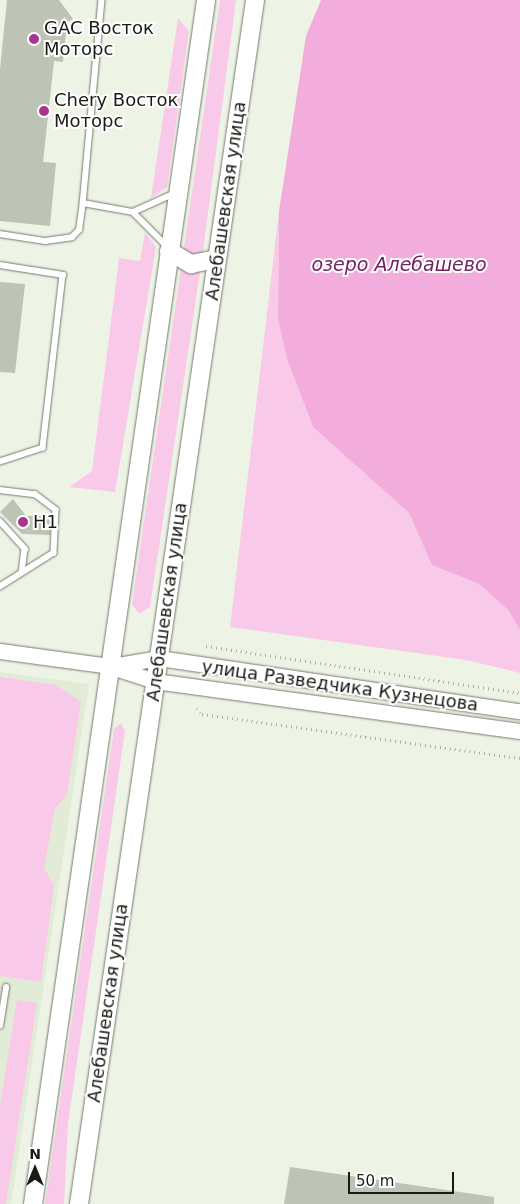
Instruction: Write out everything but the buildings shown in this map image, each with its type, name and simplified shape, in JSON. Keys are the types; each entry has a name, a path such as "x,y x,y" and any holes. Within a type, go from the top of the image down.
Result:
{"main road":[{"path":"33,1204 108,666 206,0"},
{"name":"Алебашевская улица","path":"79,1204 255,0"},
{"path":"169,251 191,264 217,259"},
{"path":"0,652 108,666"},
{"name":"улица Разведчика Кузнецова","path":"108,666 159,658 520,711"},
{"name":"улица Разведчика Кузнецова","path":"108,666 155,681 520,730"}],"lane":[{"path":"0,234 45,241 72,236 79,230 102,0"},
{"path":"133,212 165,201 178,189"},
{"path":"83,203 133,212 148,222 169,251"},
{"path":"0,265 63,275 43,448 0,462"},
{"path":"0,490 35,494 56,510 54,553 0,587"},
{"path":"0,521 25,549 22,572"},
{"path":"0,1026 6,987"}],"path":[{"path":"206,646 520,693"},
{"path":"196,708 202,714 520,758"}],"shaded area":[{"path":"220,0 236,0 202,259 150,607 139,614 132,604"},
{"path":"178,18 189,31 167,187 151,198"},
{"path":"279,211 278,320 287,359 313,427 409,513 432,565 479,584 508,610 520,630 520,673 466,660 230,627"},
{"path":"145,233 156,247 115,492 69,487 92,471 119,258 140,261"},
{"path":"0,672 89,684 11,1204 0,1204"},
{"path":"0,677 56,685 81,702 67,794 55,809 44,868 54,885 41,982 0,976"},
{"path":"121,723 125,731 68,1124 64,1204 45,1204 114,729"},
{"path":"17,1000 37,1003 6,1204 0,1204 0,1105"}],"water":[{"name":"озеро Алебашево","path":"321,0 520,0 520,630 508,610 479,584 432,565 409,513 313,427 287,359 278,320 279,211 306,36"}],"place":[{"name":"GAC Восток Моторс","path":"34,39"},
{"name":"Chery Восток Моторс","path":"44,111"},
{"name":"Н1","path":"23,522"}]}
